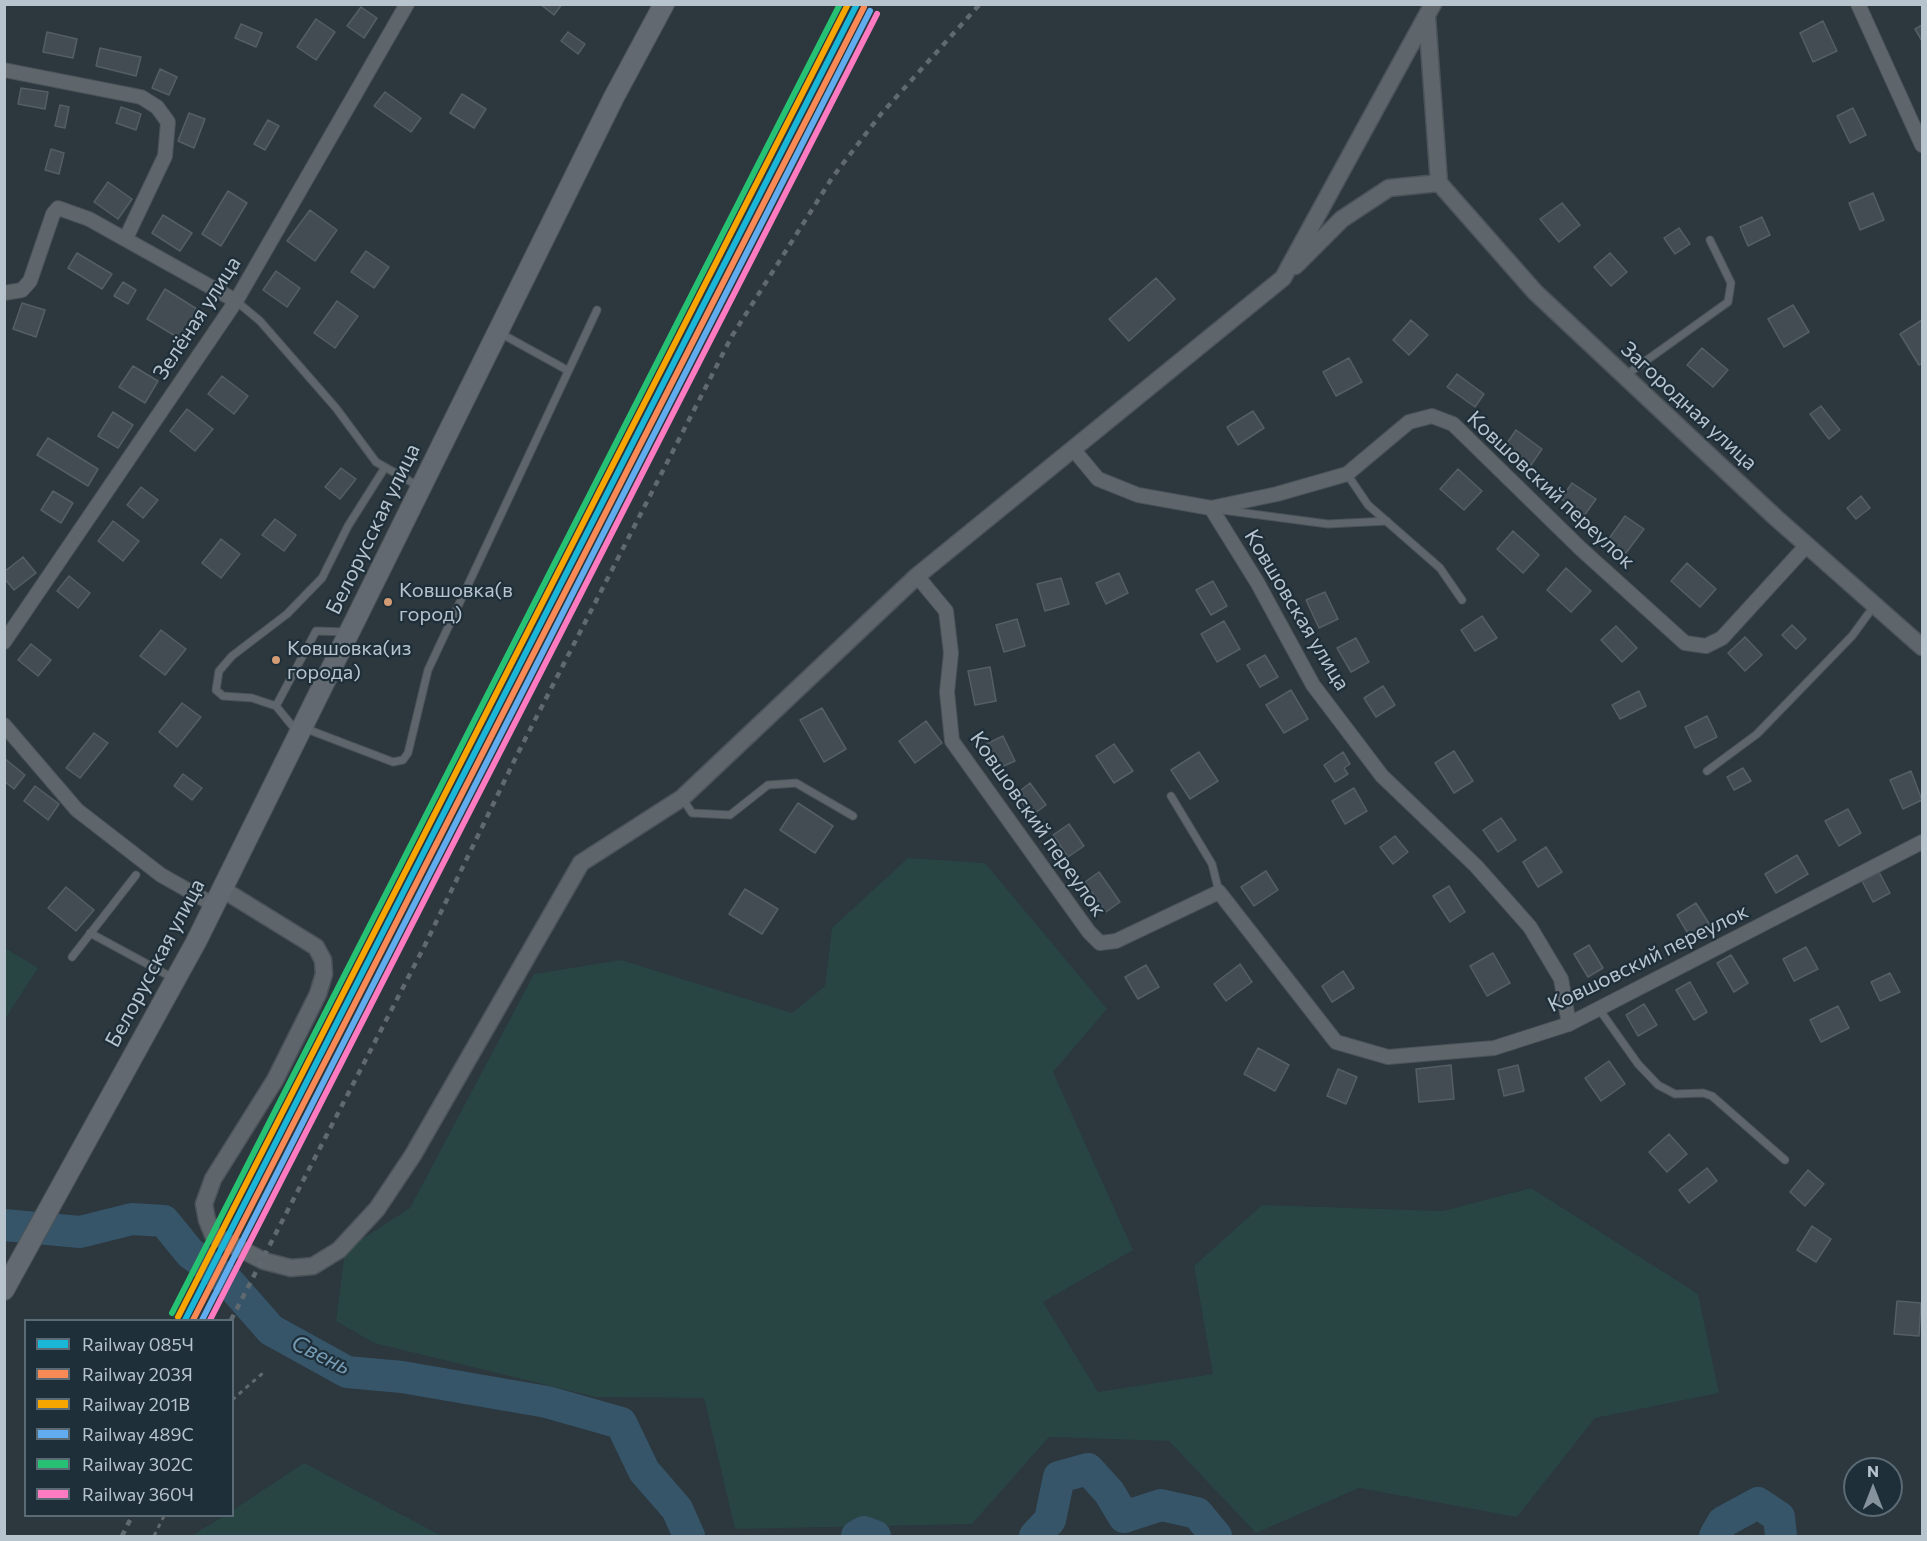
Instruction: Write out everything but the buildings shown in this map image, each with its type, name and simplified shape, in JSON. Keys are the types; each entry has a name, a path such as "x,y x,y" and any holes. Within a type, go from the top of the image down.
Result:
{"main road":[{"name":"Белорусская улица","path":"4,1290 218,897 614,98 664,4"}],"street":[{"name":"Зелёная улица","path":"6,633 236,301 407,4"},
{"path":"1858,4 1923,145"},
{"path":"4,725 77,810 160,875 218,897 316,946 323,960 324,974 318,994 275,1080 213,1179 204,1204 213,1235 264,1261 291,1268 313,1266 339,1250 377,1209 407,1164 581,863 682,798 917,576 1283,278 1342,219 1389,188 1439,183 1430,11"},
{"path":"1283,278 1430,11"},
{"path":"4,70 141,98 157,107 168,122 165,156 126,238"},
{"name":"Загородная улица","path":"1439,183 1535,292 1807,545 1923,647"},
{"path":"4,293 22,290 30,281 53,213 58,208 89,219 126,238 236,301"},
{"name":"Ковшовский переулок","path":"1211,508 1277,494 1347,474 1409,422 1432,416 1453,424 1581,549 1685,643 1706,646 1722,638 1807,545"},
{"path":"1073,449 1098,479 1138,495 1211,508"},
{"name":"Ковшовская улица","path":"1211,508 1257,582 1313,685 1382,776 1476,866 1530,927 1561,980 1569,1024"},
{"name":"Ковшовский переулок","path":"917,576 946,611 951,653 947,692 952,741 1089,932 1100,943 1116,941 1219,892 1336,1042 1388,1057 1494,1048 1569,1024 1922,846"}],"lane":[{"path":"1624,377 1728,302 1731,283 1710,240"},
{"path":"236,301 260,321 384,469 420,487"},
{"path":"384,469 348,526 322,578 287,614 232,656 219,671 216,690 223,696 252,698 276,706 300,731 393,762 403,760 408,753 428,670 597,310"},
{"path":"498,332 567,370"},
{"path":"1347,474 1368,505 1440,568 1462,600"},
{"path":"1211,508 1328,524 1387,521"},
{"path":"1707,771 1757,734 1852,636 1874,606"},
{"path":"276,706 316,631 349,632"},
{"path":"682,798 692,813 730,815 768,785 796,783 853,816"},
{"path":"1171,796 1212,864 1219,892"},
{"path":"72,957 136,875"},
{"path":"90,933 175,979"},
{"path":"1599,1009 1638,1064 1658,1085 1675,1094 1712,1095 1785,1160"}],"path":[{"path":"234,1398 264,1372"},
{"path":"154,1536 163,1517"}],"green space":[{"path":"908,858 985,863 1107,1009 1053,1072 1133,1250 1043,1302 1098,1392 1213,1374 1194,1266 1262,1205 1443,1211 1531,1188 1698,1294 1719,1393 1595,1418 1517,1517 1359,1488 1256,1533 1169,1441 1049,1437 972,1524 735,1529 704,1398 596,1397 374,1343 336,1321 345,1250 410,1208 534,974 621,960 792,1013 825,986 832,928"},
{"path":"5,948 38,968 5,1019"},
{"path":"304,1463 442,1536 191,1536 222,1517 234,1517 234,1509"}],"waterway":[{"name":"Свень","path":"4,1225 80,1232 132,1219 164,1221 190,1253 227,1280 271,1330 347,1372 402,1377 547,1402 621,1423 644,1471 677,1509 689,1536"},
{"name":"Свень","path":"1035,1536 1050,1520 1059,1477 1088,1469 1109,1492 1124,1517 1161,1505 1197,1513 1216,1536"},
{"name":"Свень","path":"1715,1536 1723,1522 1758,1503 1779,1517 1781,1536"},
{"name":"Свень","path":"857,1536 864,1532 875,1536"}],"railway":[{"path":"232,1319 425,945 517,755 732,336 832,178 881,114 980,4"},
{"path":"122,1536 132,1517"}],"rail line":[{"name":"302С","path":"172,1313 840,4"},
{"name":"201В","path":"178,1317 848,4"},
{"name":"085Ч","path":"186,1319 857,4"},
{"name":"203Я","path":"194,1319 864,7"},
{"name":"489С","path":"203,1319 870,11"},
{"name":"360Ч","path":"211,1319 877,14"}],"place":[{"name":"Ковшовка(в город)","path":"388,602"},
{"name":"Ковшовка(из города)","path":"276,660"}]}
